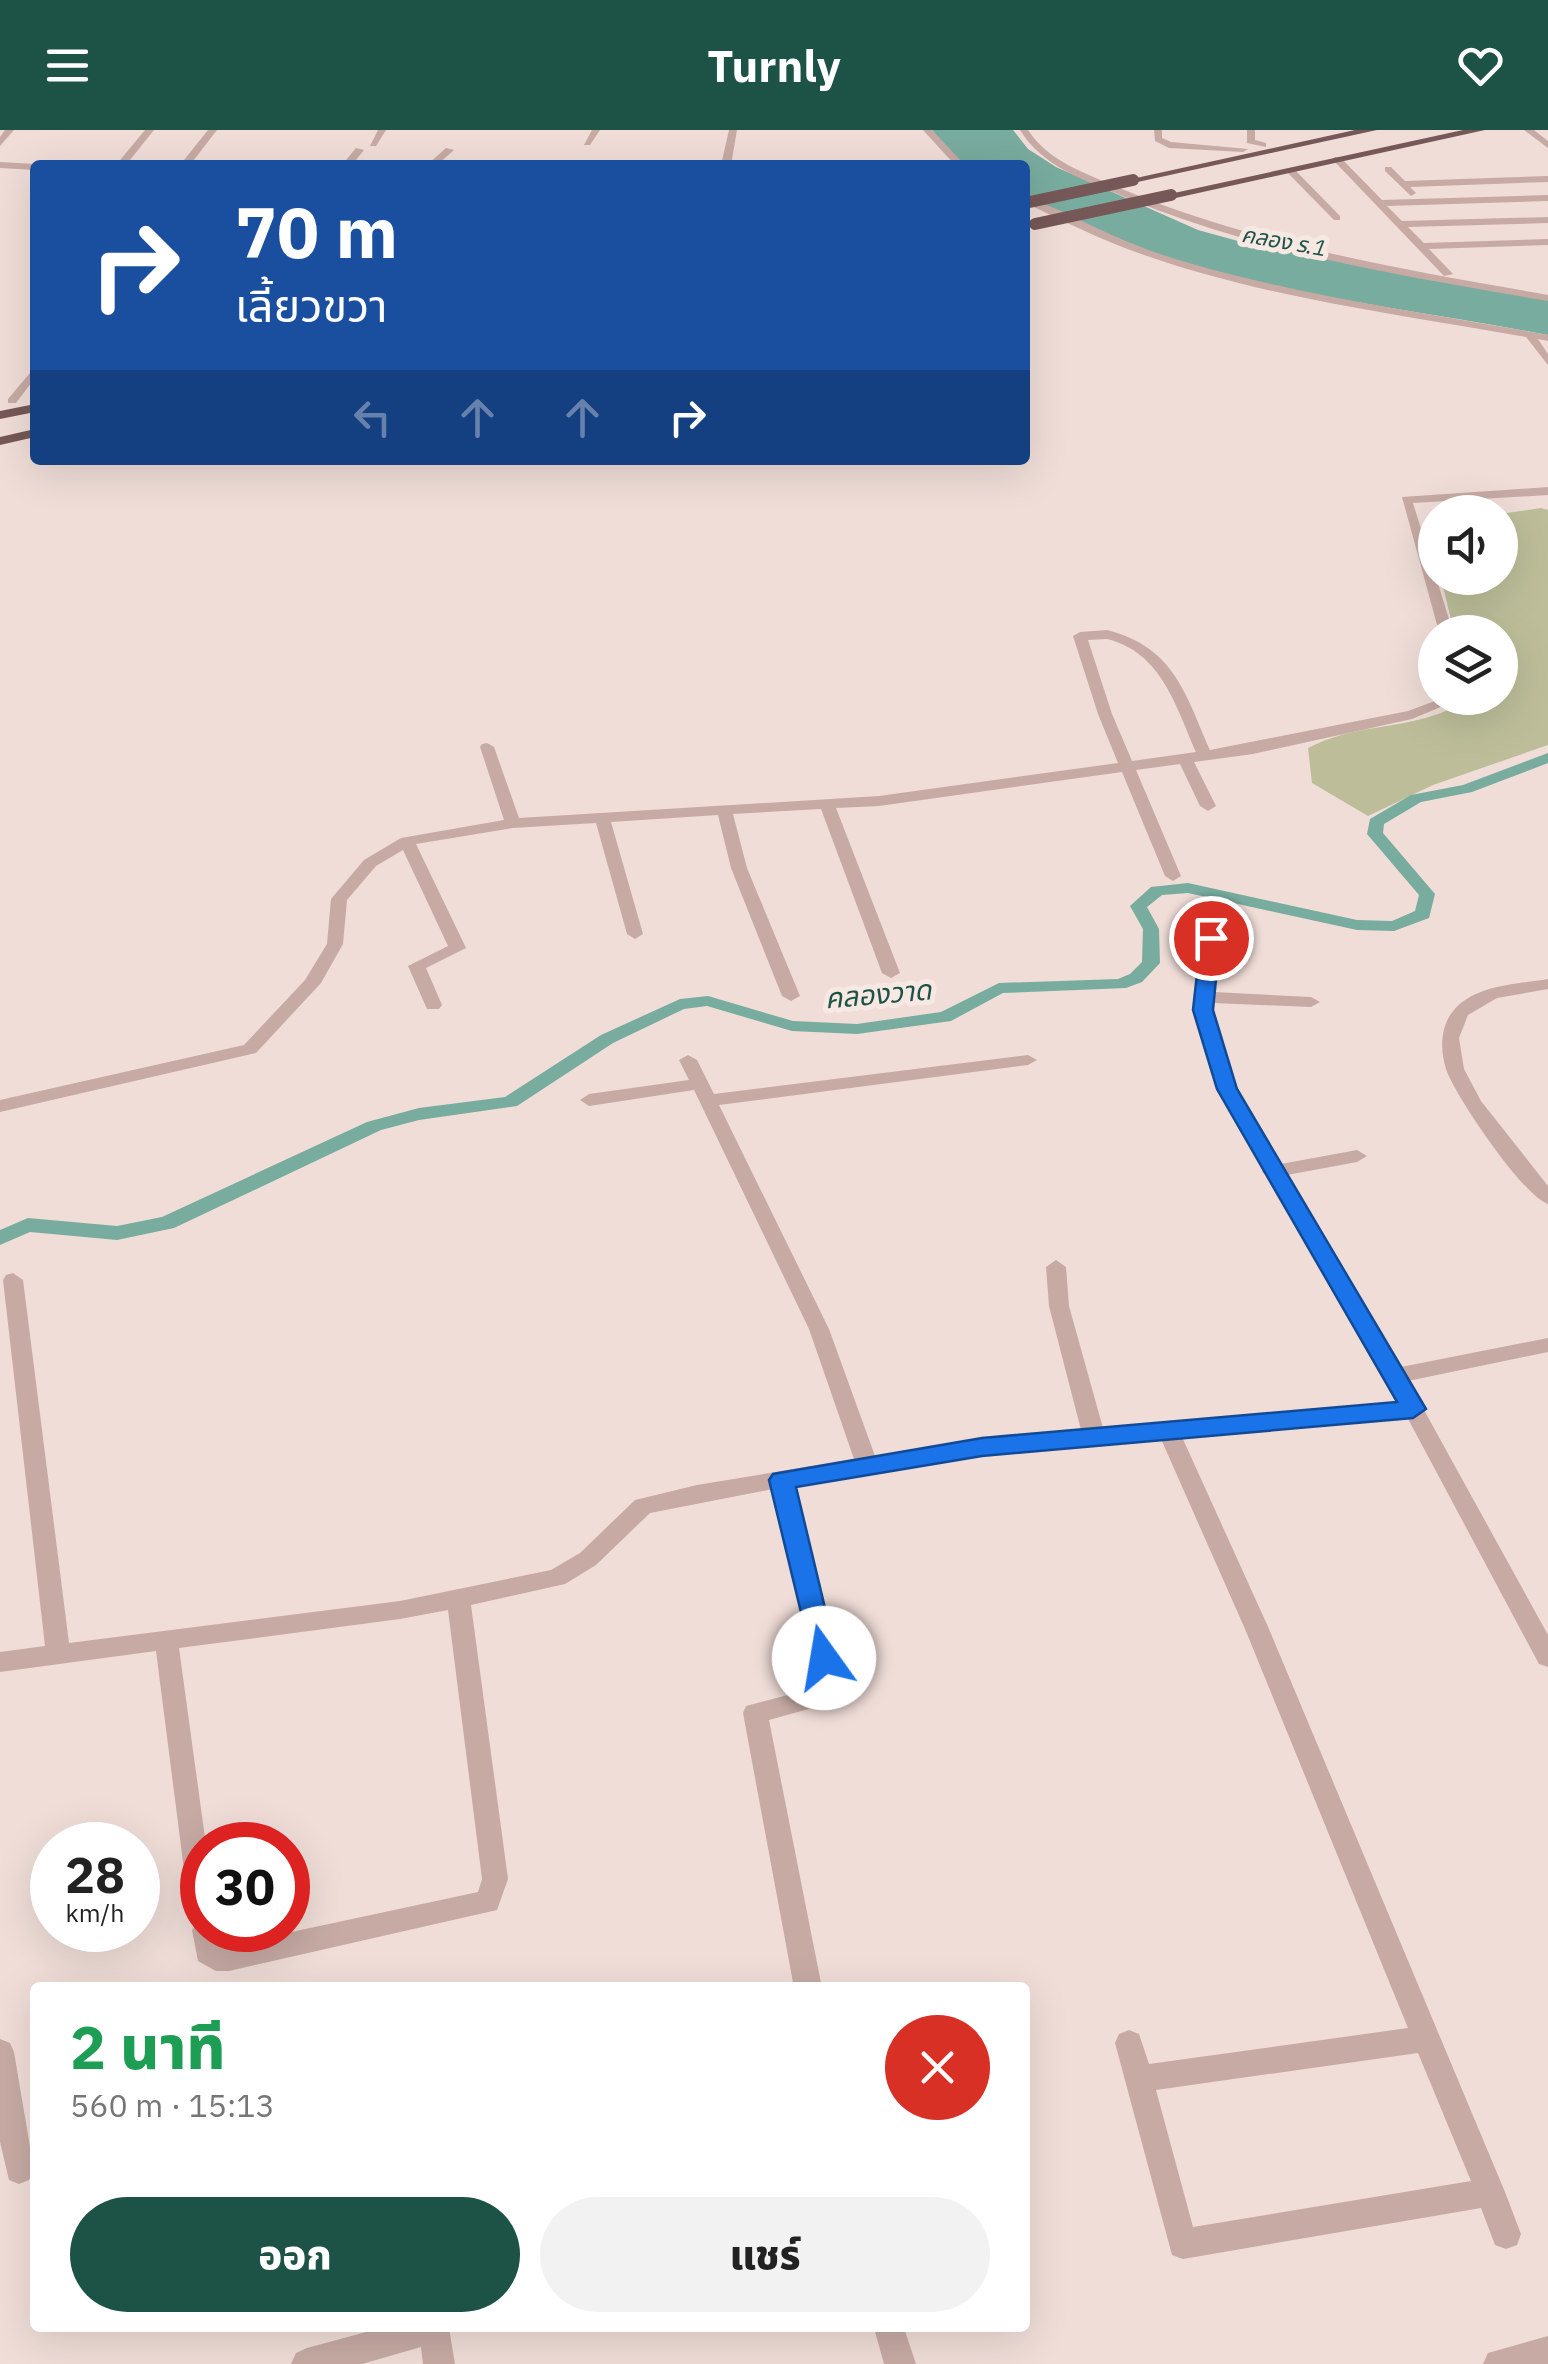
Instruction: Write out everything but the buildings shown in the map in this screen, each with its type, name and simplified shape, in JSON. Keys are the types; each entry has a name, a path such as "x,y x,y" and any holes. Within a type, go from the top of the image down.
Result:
{"main road":[{"path":"1030,198 1118,174 1333,130"},
{"path":"1030,198 1371,130"},
{"path":"1030,222 1478,130"},
{"path":"1030,221 1153,187 1413,131"},
{"path":"4,410 30,398"},
{"path":"4,410 30,408"},
{"path":"0,430 30,423"},
{"path":"0,440 30,434"}],"street":[{"path":"0,143 10,130"},
{"path":"125,160 150,130"},
{"path":"189,160 213,130"},
{"path":"373,144 382,130"},
{"path":"587,143 596,130"},
{"path":"727,160 733,130"},
{"path":"927,130 955,160"},
{"path":"1024,130 1028,140 1060,165 1168,213 1256,243 1548,298"},
{"path":"1158,130 1158,140 1169,145 1243,149"},
{"path":"1251,130 1248,138 1262,146"},
{"path":"1528,130 1548,146"},
{"path":"350,160 358,150"},
{"path":"438,160 449,150"},
{"path":"1337,159 1448,274"},
{"path":"0,165 30,167"},
{"path":"1388,169 1420,202"},
{"path":"1290,170 1337,218"},
{"path":"1402,184 1548,179"},
{"path":"1382,203 1548,198"},
{"path":"1030,202 1095,234 1165,259 1238,278 1548,338"},
{"path":"1401,224 1548,220"},
{"path":"1423,246 1548,242"},
{"path":"1529,334 1548,362"},
{"path":"4,410 30,376"},
{"path":"1441,615 1406,500 1548,490"},
{"path":"1173,876 1093,682 1080,636 1122,635 1146,645 1172,686 1205,755"},
{"path":"0,1106 250,1049 312,983 335,944 340,899 370,863 407,841 514,823 827,805 1205,755 1418,713"},
{"path":"487,747 514,823"},
{"path":"1185,758 1208,806"},
{"path":"827,805 891,973"},
{"path":"724,809 739,868 791,996"},
{"path":"602,816 635,934"},
{"path":"407,841 457,948 417,966 433,1005"},
{"path":"1211,938 1203,997 1208,1036 1223,1079 1272,1172 1395,1376 1548,1657"},
{"path":"1548,984 1480,998 1460,1014 1453,1036 1455,1074 1468,1102 1548,1198"},
{"path":"1203,997 1311,1002"},
{"path":"688,1060 819,1330 866,1464"},
{"path":"589,1100 1028,1060"},
{"path":"1272,1172 1357,1156"},
{"path":"1056,1266 1060,1306 1094,1437"},
{"path":"13,1280 58,1652"},
{"path":"1395,1376 1548,1345"},
{"path":"0,1662 400,1610 556,1578 588,1560 644,1506 866,1464 982,1447 1413,1409"},
{"path":"1168,1431 1272,1664 1506,2234"},
{"path":"782,1480 832,1694 755,1713 807,1982"},
{"path":"310,1941 488,1902 495,1879 458,1597"},
{"path":"166,1639 190,1822"},
{"path":"208,1952 216,1959 229,1959 261,1952"},
{"path":"1139,2079 1423,2039"},
{"path":"1129,2043 1184,2244 1490,2192"},
{"path":"0,2052 19,2170"},
{"path":"307,2364 420,2332"},
{"path":"435,2332 439,2364"},
{"path":"890,2332 900,2364"},
{"path":"1500,2364 1548,2352"}],"green space":[{"path":"1548,510 1548,745 1433,785 1368,816 1312,783 1308,748 1340,735 1435,715 1518,715 1518,615 1450,615 1445,595 1518,595 1518,511"}],"water":[{"path":"932,130 1013,130 1028,149 1056,167 1198,230 1249,244 1548,299 1548,335 1308,293 1213,272 1094,231 1030,200 1030,160 958,160"}],"waterway":[{"name":"คลองวาด","path":"0,1238 28,1225 117,1233 167,1223 374,1126 419,1114 510,1102 607,1039 680,1004 708,1001 792,1026 857,1029 945,1017 999,988 1120,984 1136,978 1151,963 1151,929 1138,906 1157,890 1188,888 1357,925 1394,926 1423,914 1427,894 1375,834 1376,822 1416,798 1467,789 1548,758"}],"route":[{"path":"824,1658 782,1480 982,1447 1413,1409 1227,1089 1211,1047 1203,1010 1211,938"}],"water label":[{"name":"คลอง ร.1","path":"1284,241"}]}
